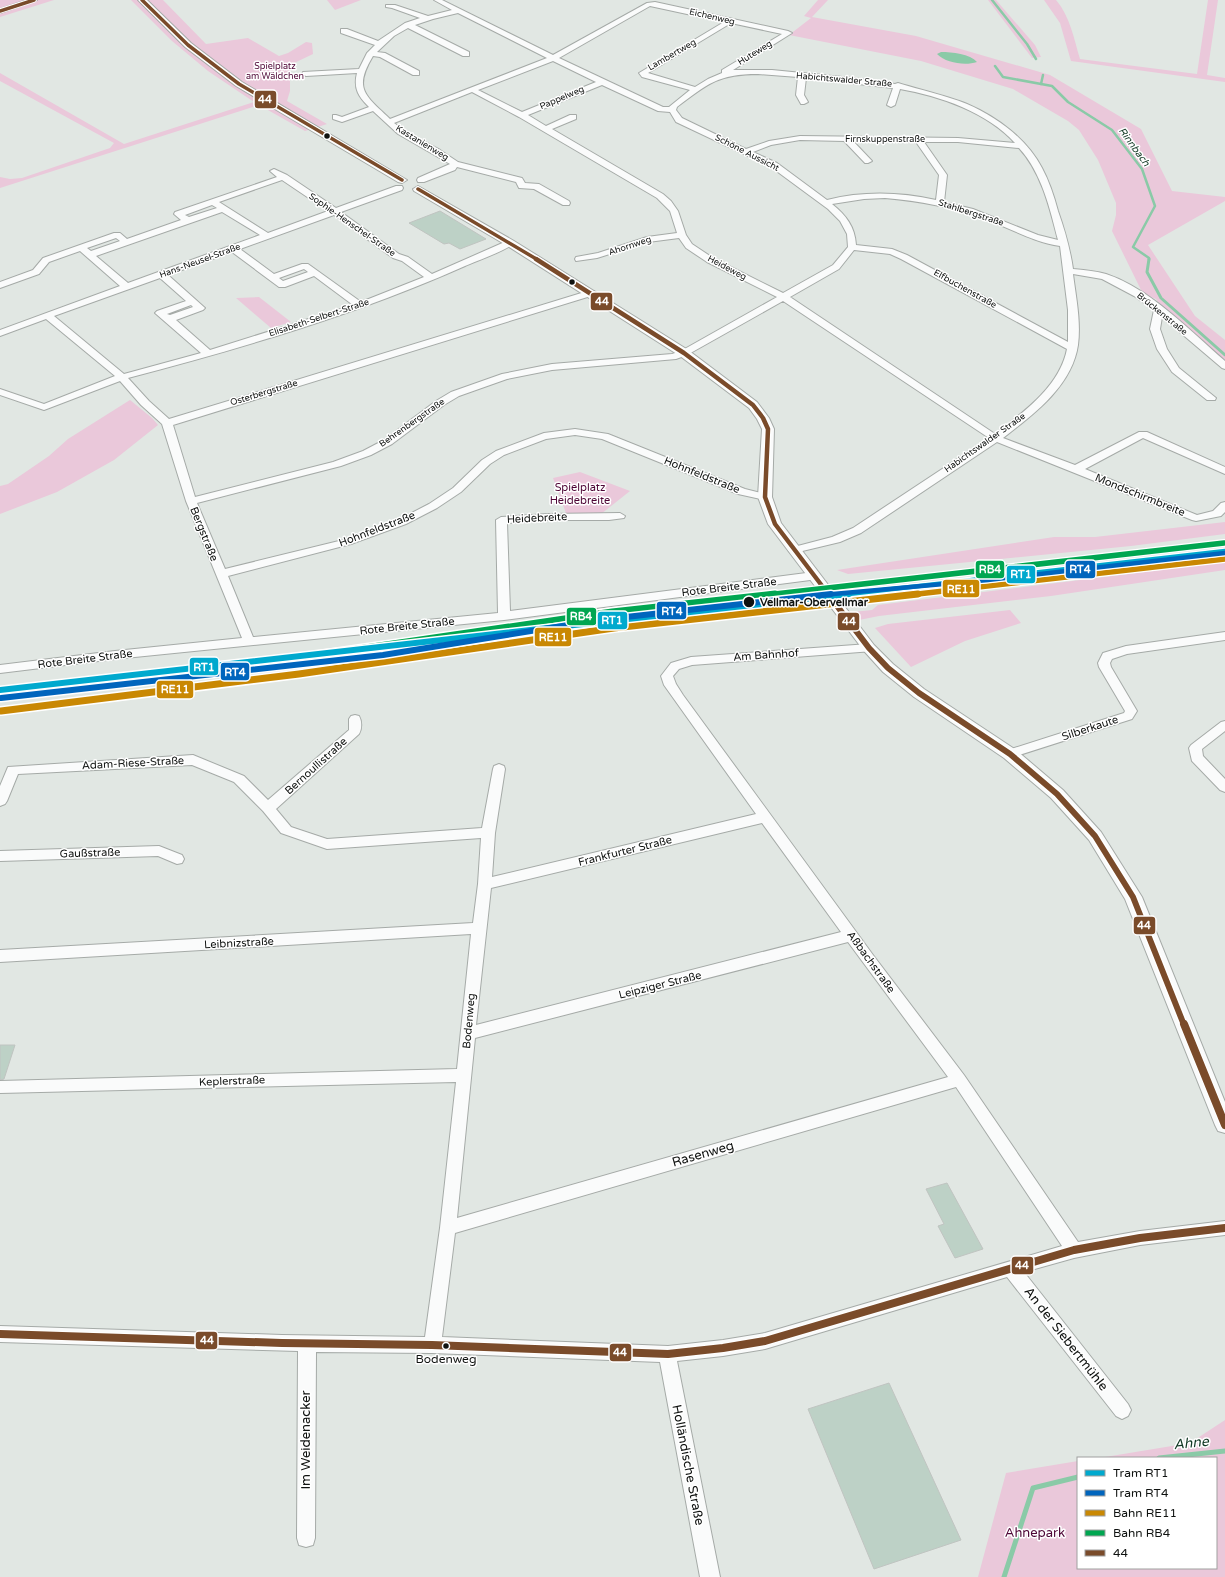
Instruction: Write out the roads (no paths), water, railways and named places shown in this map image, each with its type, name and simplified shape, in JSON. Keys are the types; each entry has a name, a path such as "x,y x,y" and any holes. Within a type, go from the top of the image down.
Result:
{"main road":[{"path":"142,0 188,45 239,84 402,182 408,190 419,184 684,353 753,405 768,429 765,497 775,524 869,648 888,668 919,693 1010,754 1057,794 1095,836 1133,898 1217,1102 1225,1125"}],"street":[{"path":"0,10 34,0"},
{"name":"Schöne Aussicht","path":"437,0 602,82 661,109 672,110 679,120 774,165 826,204 844,220 851,234 852,247"},
{"name":"Eichenweg","path":"473,90 553,58 649,4 655,4 788,33"},
{"path":"388,6 393,6 426,18"},
{"name":"Kastanienweg","path":"459,11 426,18 408,25 393,33 379,44 371,53 361,71 358,86 361,93 389,122 405,134 455,164 519,180 522,186 536,186 566,203"},
{"name":"Lambertweg","path":"697,90 645,75 643,72 730,21"},
{"path":"408,25 466,54"},
{"path":"344,31 379,44"},
{"name":"Huteweg","path":"722,74 788,33"},
{"path":"371,53 382,55 416,73"},
{"path":"306,74 361,71"},
{"name":"Habichtswalder Straße","path":"672,110 674,106 722,74 749,72 846,79 898,85 942,96 984,116 1013,136 1023,146 1040,172 1065,244 1074,336 1067,366 1054,387 1036,407 995,438 847,536 794,550"},
{"path":"802,76 800,96 804,102"},
{"name":"Pappelweg","path":"522,115 602,82"},
{"path":"892,105 898,85"},
{"name":"Kastanienweg","path":"389,122 473,90"},
{"name":"Heideweg","path":"473,90 522,115 660,196 674,210 682,235 689,246 710,260 784,297 995,438"},
{"path":"336,117 342,120 374,108"},
{"path":"546,129 573,118"},
{"name":"Firnskuppenstraße","path":"748,152 769,143 800,138 918,138 1023,146"},
{"path":"918,138 940,168 943,175 940,202"},
{"path":"847,139 868,161"},
{"name":"Kastanienweg","path":"419,184 452,168 455,164"},
{"name":"Sophie-Henschel-Straße","path":"274,171 336,212 396,256 405,259 431,278"},
{"path":"187,220 178,214 284,177"},
{"name":"Hans-Neusel-Straße","path":"0,332 336,212 402,182"},
{"name":"Stahlbergstraße","path":"826,204 839,199 873,196 940,202 986,216 1043,240 1065,244"},
{"path":"213,202 267,236"},
{"path":"90,255 222,209"},
{"path":"0,285 36,272 46,260 81,247 117,235 126,242"},
{"name":"Ahornweg","path":"579,259 607,254 642,241 660,237 682,235"},
{"name":"Elisabeth-Selbert-Straße","path":"0,392 44,407 122,377 208,354 360,306 431,278 510,243"},
{"path":"81,247 127,287"},
{"path":"684,353 836,267 852,247"},
{"name":"Elfbuchenstraße","path":"852,247 886,251 904,257 1072,348"},
{"path":"233,248 282,285 315,274 360,306"},
{"name":"Brückenstraße","path":"1068,271 1103,277 1127,287 1158,310 1225,366"},
{"path":"162,274 200,308 169,320 208,354"},
{"name":"Osterbergstraße","path":"167,423 591,293"},
{"path":"1158,310 1155,329 1162,349 1175,370 1211,398"},
{"path":"47,315 122,377 145,403 167,423"},
{"name":"Behrenbergstraße","path":"191,501 352,459 388,442 440,403 455,394 505,376 552,367 673,357 684,353"},
{"name":"Bergstraße","path":"167,423 191,501 198,514 220,574 249,642"},
{"name":"Hohnfeldstraße","path":"220,574 347,542 402,522 433,506 457,490 486,462 500,453 544,436 575,432 604,436 742,492 765,497"},
{"name":"Mondschirmbreite","path":"1076,469 1143,434 1225,471"},
{"name":"Mondschirmbreite","path":"995,438 1196,518 1217,514 1225,505"},
{"name":"Heidebreite","path":"504,616 501,520 576,517 601,518 620,516"},
{"name":"Rote Breite Straße","path":"0,669 114,655 504,616 817,579"},
{"name":"Silberkaute","path":"1010,754 1128,716 1131,712 1105,667 1104,663 1107,656 1126,650 1225,636"},
{"name":"Am Bahnhof","path":"667,676 675,666 691,661 869,648"},
{"name":"Aßbachstraße","path":"667,676 670,685 678,698 959,1080 1074,1250"},
{"name":"Bernoullistraße","path":"268,808 355,731 355,719"},
{"path":"1225,725 1195,748 1197,758 1225,787"},
{"name":"Adam-Riese-Straße","path":"0,801 13,770 193,760 239,779 268,808 286,830 327,844 488,833"},
{"name":"Bodenweg","path":"432,1345 448,1228 478,928 485,884 488,833 499,769"},
{"name":"Frankfurter Straße","path":"485,884 766,817"},
{"name":"Gaußstraße","path":"0,856 159,850 177,859"},
{"name":"Leibnizstraße","path":"0,956 478,928"},
{"name":"Leipziger Straße","path":"467,1034 852,936"},
{"name":"Keplerstraße","path":"0,1087 464,1075"},
{"name":"Rasenweg","path":"448,1228 959,1080"},
{"path":"0,1334 432,1345 668,1354 723,1348 765,1341 1074,1250 1140,1238 1225,1228"},
{"name":"An der Siebertmühle","path":"1010,1268 1122,1410"},
{"name":"Im Weidenacker","path":"306,1538 307,1343"},
{"name":"Holländische Straße","path":"668,1354 670,1374 710,1577"}],"waterway":[{"path":"992,0 1027,44 1036,59"},
{"name":"Rinnbach","path":"995,66 1003,77 1041,84"},
{"name":"Rinnbach","path":"1041,84 1043,75"},
{"name":"Rinnbach","path":"1041,84 1052,86 1068,102 1112,130 1142,169 1155,206 1133,247 1149,259"},
{"name":"Rinnbach","path":"1149,259 1147,272 1161,298 1225,355"},
{"name":"Ahne","path":"1168,1457 1225,1451"},
{"name":"Ahne","path":"1004,1577 1033,1488 1077,1477"}],"tram line":[{"name":"RT1","path":"0,690 1225,551"},
{"name":"RT4","path":"1,698 383,655 599,620 678,610 847,592 988,580 1225,553"}],"rail line":[{"name":"RB4","path":"0,695 297,658 612,612 1224,543"},
{"name":"RE11","path":"1,711 299,674 614,628 1225,559"}],"place":[{"name":"Vellmar-Obervellmar","path":"749,602"},
{"name":"Bodenweg","path":"446,1346"}],"park label":[{"name":"Spielplatz am Wäldchen","path":"275,72"},
{"name":"Spielplatz Heidebreite","path":"580,493"},
{"name":"Ahnepark","path":"1035,1533"}]}
